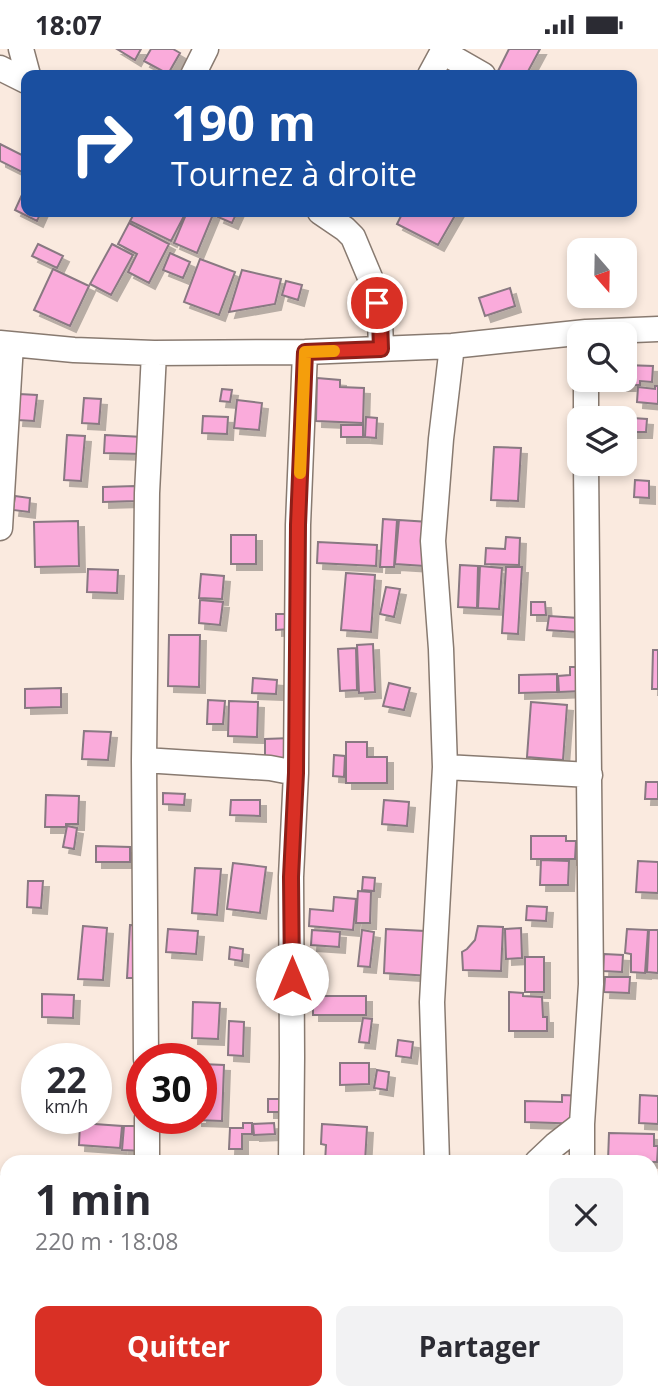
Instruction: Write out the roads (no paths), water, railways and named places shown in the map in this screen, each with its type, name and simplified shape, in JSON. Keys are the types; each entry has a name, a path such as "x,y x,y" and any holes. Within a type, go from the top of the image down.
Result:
{"street":[{"path":"0,54 6,49"},
{"path":"21,49 27,70"},
{"path":"196,70 206,49"},
{"path":"433,70 443,50 475,70"},
{"path":"0,68 21,78"},
{"path":"350,220 353,237 374,287 380,319 381,349"},
{"path":"637,330 658,329"},
{"path":"0,528 5,344 154,353 305,352 452,346 567,335"},
{"path":"438,1155 432,1002 445,767 441,649 433,541 452,346"},
{"path":"291,1155 291,877 296,773 298,525 305,352"},
{"path":"146,1043 144,760 147,493 154,353"},
{"path":"582,1155 592,984 586,476"},
{"path":"144,760 270,768 296,773"},
{"path":"445,767 590,775"},
{"path":"545,1155 582,1124"},
{"path":"147,1134 148,1155"}]}
